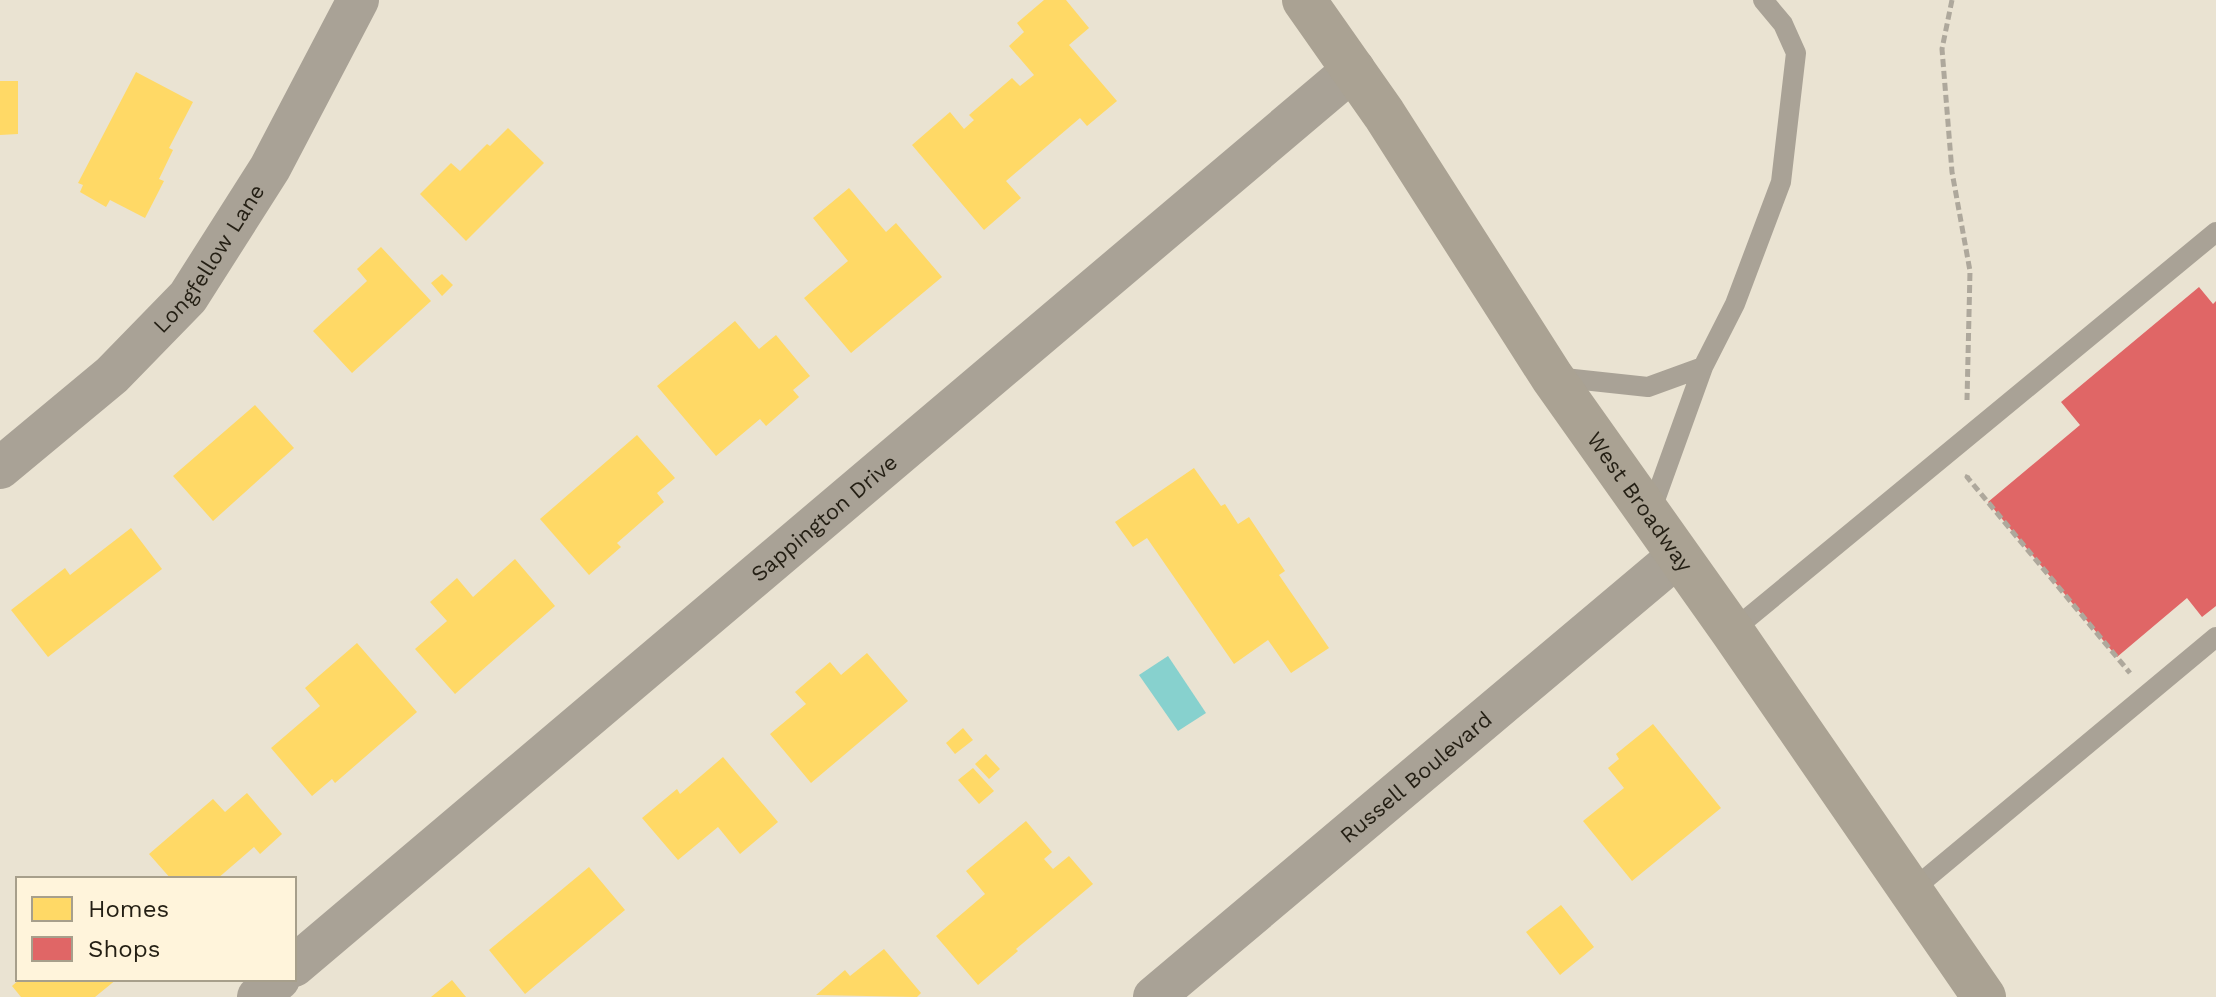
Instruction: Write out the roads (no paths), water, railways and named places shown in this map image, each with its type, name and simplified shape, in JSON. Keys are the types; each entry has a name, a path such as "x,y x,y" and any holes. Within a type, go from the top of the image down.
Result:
{"main road":[{"name":"West Broadway","path":"1304,0 1354,69 1552,377 1732,631 1984,997"}],"street":[{"name":"Longfellow Lane","path":"0,468 112,375 188,297 270,168 358,0"},
{"name":"Sappington Drive","path":"296,964 1354,69"},
{"name":"Russell Boulevard","path":"1154,997 1678,556"},
{"path":"258,997 277,981"}],"lane":[{"path":"1650,514 1703,367 1735,304 1781,182 1796,53 1783,24 1763,0"},
{"path":"1732,631 2216,232"},
{"path":"1552,377 1648,387 1703,367"},
{"path":"1911,891 2216,637"}],"water":[{"path":"1168,656 1206,713 1178,731 1139,675"}]}
